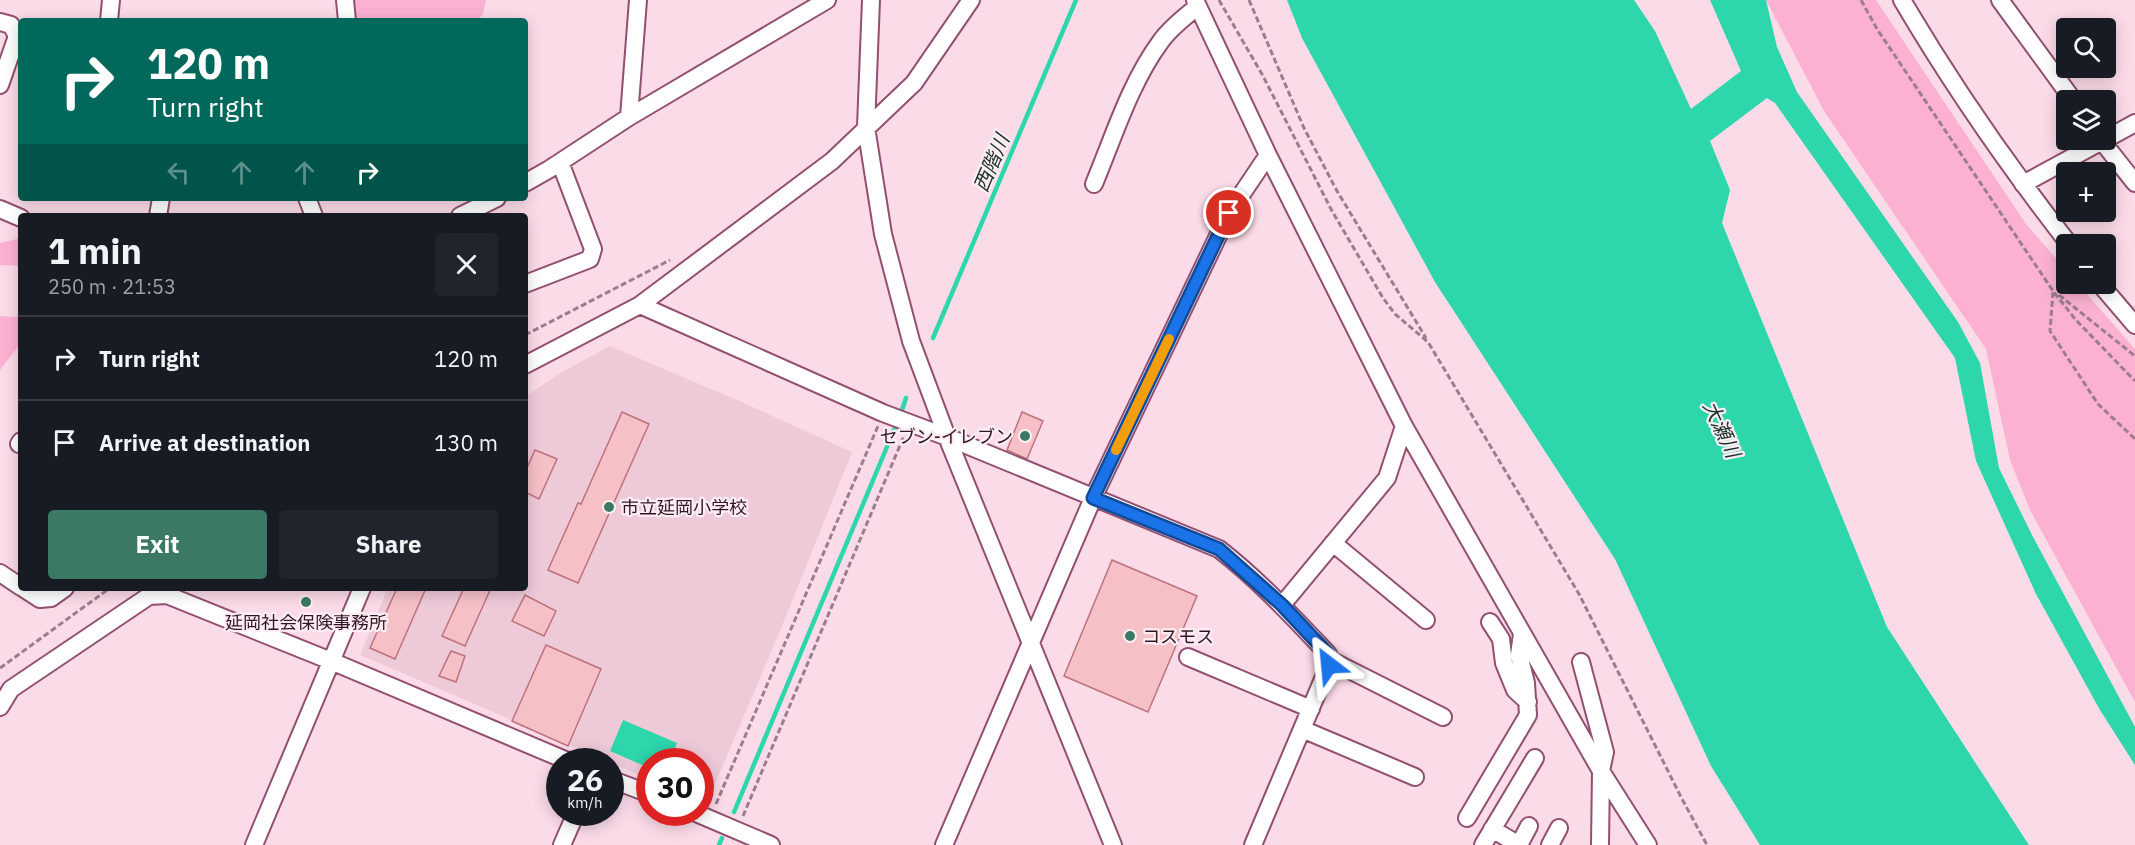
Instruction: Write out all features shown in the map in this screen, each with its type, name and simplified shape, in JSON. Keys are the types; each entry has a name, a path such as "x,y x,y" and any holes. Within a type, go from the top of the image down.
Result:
{"street":[{"path":"109,18 111,0"},
{"path":"345,0 347,18"},
{"path":"629,117 638,0"},
{"path":"528,181 629,117 827,0"},
{"path":"871,0 866,127 883,234 911,341 947,437 1113,845"},
{"path":"528,362 640,305 832,161 914,83 971,0"},
{"path":"1902,0 1925,39 2023,184 2061,234"},
{"path":"2000,0 2066,90"},
{"path":"1094,184 1134,89 1160,41 1197,3 1268,155 1404,426 1601,771 1648,845"},
{"path":"0,22 11,25 17,36 14,67 0,86"},
{"path":"2116,133 2135,123"},
{"path":"2023,184 2085,150"},
{"path":"2110,150 2135,183"},
{"path":"944,845 1093,498 1229,213 1268,155"},
{"path":"528,283 591,259 593,249 560,162"},
{"path":"473,209 490,201"},
{"path":"0,209 18,217"},
{"path":"2109,294 2135,325"},
{"path":"640,305 883,413 1219,549 1282,605 1328,654 1329,665 1253,845"},
{"path":"1282,605 1387,478 1404,426"},
{"path":"1333,543 1426,620"},
{"path":"0,573 18,584"},
{"path":"28,591 40,599 51,598 61,591"},
{"path":"254,845 361,591"},
{"path":"0,707 11,689 149,596 166,595 331,661 546,752"},
{"path":"1490,622 1502,639 1504,663 1515,690 1528,702"},
{"path":"1467,818 1528,715 1528,702 1519,655 1522,634"},
{"path":"1188,657 1311,709"},
{"path":"1328,659 1443,717"},
{"path":"1581,662 1605,752 1601,771 1600,845"},
{"path":"1302,729 1416,777"},
{"path":"1483,845 1535,758"},
{"path":"714,821 771,845"},
{"path":"562,845 570,826"},
{"path":"1492,829 1519,845 1528,826"},
{"path":"1550,845 1559,828"}],"path":[{"path":"1219,0 1263,76 1332,211 1383,298 1395,314 1428,342"},
{"path":"1249,0 1304,128 1337,191 1579,594 1707,845"},
{"path":"1861,0 1877,29 2054,291 2075,319 2135,381"},
{"path":"528,333 672,260"},
{"path":"2054,291 2135,356"},
{"path":"2054,291 2050,331 2098,404 2135,439"},
{"path":"714,791 883,413"},
{"path":"737,831 909,423"},
{"path":"0,668 106,591"}],"shaded area":[{"path":"347,0 486,0 480,18 350,18"},
{"path":"1766,0 1876,0 2026,224 2056,258 2056,294 2087,294 2135,349 2135,702 2030,510 2010,460 1986,349 1824,111"},
{"path":"18,239 18,266 0,265 0,243"},
{"path":"18,315 18,347 0,370 0,316 16,317"},
{"path":"610,346 852,452 714,787 714,748 636,748 636,773 624,768 624,748 577,748 360,655 387,591 528,591 528,395 562,372"}],"water":[{"name":"大瀬川","path":"1287,0 1634,0 1655,31 1691,109 1741,71 1710,0 1766,0 1777,47 1797,92 1958,322 1980,363 1999,468 2032,535 2135,727 2135,765 2100,710 2036,594 1976,461 1955,358 1775,103 1767,98 1710,141 1730,190 1722,223 1887,627 2029,845 1760,845 1711,766 1615,559 1435,282 1302,38"},
{"path":"623,720 677,743 675,748 636,748 636,762 624,757 624,748 611,748"}],"building":[{"path":"622,412 649,424 578,583 548,570 578,503 581,504"},
{"name":"セブン-イレブン","path":"1022,412 1043,421 1027,459 1007,450"},
{"path":"535,450 557,459 539,499 528,494 528,465"},
{"name":"コスモス","path":"1112,560 1197,596 1148,712 1064,676"},
{"path":"396,591 425,591 395,659 370,648"},
{"path":"463,591 490,591 465,646 442,636"},
{"path":"525,595 556,611 544,636 512,621"},
{"path":"546,645 601,669 568,746 512,721"},
{"path":"451,651 465,656 456,682 439,676"}],"waterway":[{"name":"西階川","path":"933,338 1076,0"},
{"path":"902,410 906,398"},
{"path":"734,812 897,423"},
{"path":"719,845 722,838"}],"slow traffic":[{"path":"1116,450 1169,339"}],"place":[{"name":"セブン-イレブン","path":"1025,436"},
{"name":"市立延岡小学校","path":"609,507"},
{"name":"延岡社会保険事務所","path":"306,602"},
{"name":"コスモス","path":"1130,636"}],"route":[{"path":"1229,213 1093,498 1219,549 1282,605 1328,654 1329,665"}]}
